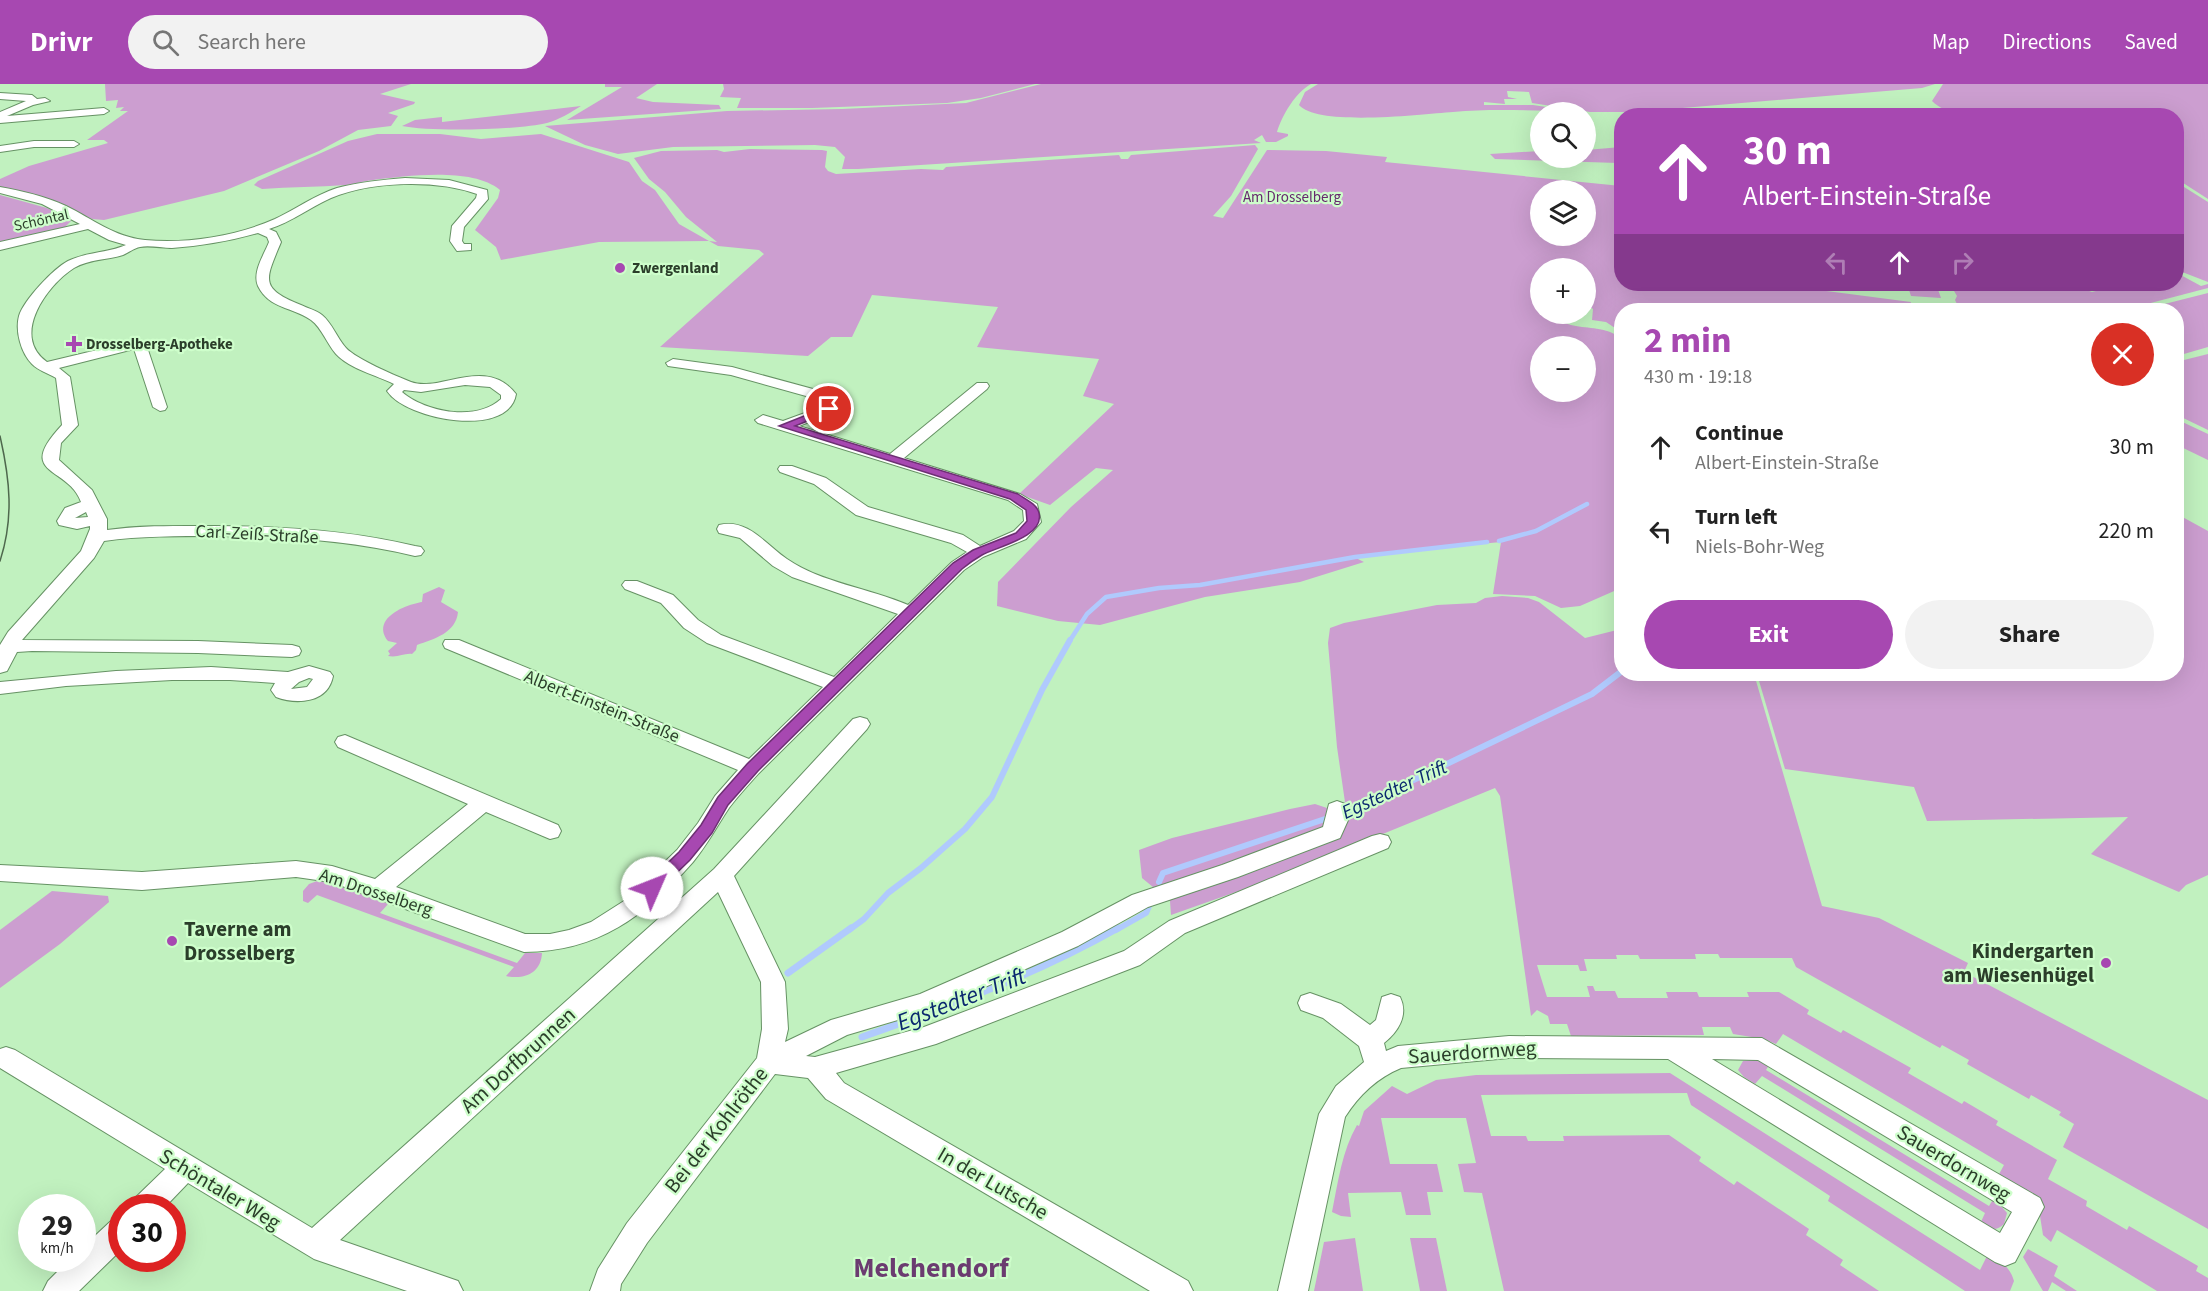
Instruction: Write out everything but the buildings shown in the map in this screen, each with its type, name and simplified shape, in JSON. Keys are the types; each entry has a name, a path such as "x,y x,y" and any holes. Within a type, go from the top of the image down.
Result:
{"street":[{"path":"0,96 32,98 31,102"},
{"path":"0,118 31,102 45,101"},
{"path":"0,118 104,111"},
{"path":"0,149 34,144 74,144"},
{"path":"0,190 35,198 60,207 114,238 137,243 181,242 260,229 350,187 413,182 457,183 483,192 482,199 458,226 456,241 461,248 467,247"},
{"name":"Schöntal","path":"0,246 90,225"},
{"path":"260,229 272,235 275,242 262,274 264,285 271,296 278,302 319,319 342,352 402,384 428,387 470,379 486,381 503,388 509,394 508,400 497,410 475,417 457,419 398,397 394,391 402,384"},
{"path":"0,667 17,632 88,554 98,537 95,511 81,486 54,468 52,446 70,425 69,405 63,377 35,359 27,345 25,324 27,313 66,268 85,259 123,252 137,243"},
{"path":"45,367 139,344 164,402"},
{"path":"673,363 732,371 830,399 833,404 829,409 784,426"},
{"path":"892,460 982,386"},
{"path":"753,768 958,566 977,553 1008,541 1027,530 1033,522 1033,511 1026,503 1014,497 763,420"},
{"path":"786,470 820,481 862,512 957,539 970,544 977,553"},
{"path":"725,529 746,534 779,562 798,573 910,613"},
{"name":"Carl-Zeiß-Straße","path":"98,537 150,531 279,532 391,544 415,551"},
{"path":"631,585 667,599 691,624 714,639 837,685"},
{"name":"Albert-Einstein-Straße","path":"452,644 753,768"},
{"path":"8,647 32,645 198,647 292,651"},
{"path":"0,687 69,679 197,672 243,673 289,678"},
{"path":"722,875 860,724"},
{"path":"345,742 550,831"},
{"name":"Am Drosselberg","path":"0,873 97,880 153,881 296,869 332,874 524,943 550,943 572,939 599,928 632,907 684,856 706,829 723,801 753,768"},
{"path":"378,889 484,802"},
{"path":"770,1062 840,1027 926,1002 1070,939 1140,901 1230,871 1336,820"},
{"path":"770,1062 815,1068 927,1037 1132,958 1177,927 1380,842"},
{"name":"Bei der Kohlröthe","path":"605,1291 608,1280 637,1233 770,1062 775,1029 773,982 722,875"},
{"name":"Am Dorfbrunnen","path":"314,1245 722,875"},
{"path":"1310,1003 1332,1011 1370,1040 1378,1066"},
{"path":"1370,1040 1388,1025 1390,1004"},
{"name":"Sauerdornweg","path":"1293,1291 1332,1114 1345,1094 1378,1066 1398,1057 1509,1047 1672,1048 1762,1049 2030,1207 2005,1252 1672,1048"},
{"name":"Schöntaler Weg","path":"6,1058 314,1245 448,1291"},
{"name":"In der Lutsche","path":"815,1068 835,1091 1178,1291"},
{"path":"159,1194 186,1168"},
{"path":"58,1291 108,1243"}],"green space":[{"path":"105,84 411,84 380,94 415,102 388,113 398,116 391,126 358,130 319,151 224,191 104,220 92,219 49,199 0,187 0,179 29,166 108,143 104,140 87,140 128,111 120,111 124,107 116,108 118,100 106,101"},
{"path":"605,84 657,84 636,98 653,102 719,105 721,109 567,120 622,87 605,87"},
{"path":"723,84 1035,84 981,98 947,103 737,108 741,98 720,97 724,89"},
{"path":"1041,84 1311,84 1300,92 1286,111 1277,132 1288,134 1288,136 1276,142 1266,142 1262,135 1254,140 1261,143 858,169 842,169 845,157 835,147 815,145 673,147 618,154 585,145 545,126 727,111 842,109 966,103"},
{"path":"1318,84 1935,84 1922,88 1683,108 1614,108 1614,112 1596,112 1596,102 1532,102 1529,92 1507,91 1508,97 1517,99 1504,99 1505,104 1484,102 1484,105 1530,105 1530,111 1483,110 1372,118 1327,116 1310,112 1299,105 1305,92"},
{"path":"1943,84 2208,84 2208,199 2184,184 2184,108 1942,108 1932,101"},
{"path":"581,106 556,120 534,125 453,130 402,126 415,120 442,117 442,122"},
{"path":"377,134 440,134 481,139 541,134 629,162 642,181 655,190 679,224 709,241 599,242 501,260 496,247 475,230 498,198 500,190 473,178 421,175 336,186 262,189 254,185 258,181 348,141"},
{"path":"1255,145 1258,149 1231,196 1213,216 1223,218 1267,150 1326,151 1387,157 1385,162 1562,180 1530,180 1530,246 1596,246 1596,183 1614,185 1614,291 1826,291 1911,302 1614,303 1614,327 1606,322 1596,321 1596,258 1530,258 1530,324 1569,324 1605,330 1614,334 1614,591 1580,606 1561,608 1535,596 1493,594 1501,542 1352,556 1364,562 1300,582 1205,597 1100,625 1058,621 997,606 998,582 1071,507 1113,470 1096,468 1050,505 1019,494 1114,404 1083,396 1099,359 977,347 998,307 872,295 852,337 831,337 808,356 660,347 764,254 759,250 718,246 709,241 717,242 686,217 665,192 649,179 634,158 661,151 822,150 827,151 825,167 836,174 921,169 943,170 946,167 1119,155 1121,159 1128,159 1131,155"},
{"path":"1614,148 1614,163 1596,162 1596,149"},
{"path":"1530,152 1530,160 1495,159 1490,154"},
{"path":"2184,187 2208,202 2208,282 2184,273"},
{"path":"0,195 47,208 71,221 65,227 0,242"},
{"path":"2184,277 2201,286 2208,284 2208,288 2151,303 1956,303 1957,296 1954,291 2089,291 2184,291"},
{"path":"1909,291 1938,291 1941,298 1911,296"},
{"path":"2208,293 2208,347 2184,354 2184,303 2169,303"},
{"path":"2208,354 2208,430 2184,418 2184,360"},
{"path":"2184,423 2208,434 2208,460 2184,448"},
{"path":"2184,518 2208,531 2208,875 2186,885 2179,892 2091,854 2128,817 1927,821 1914,787 1785,769 1759,681 2184,681"},
{"path":"439,587 445,590 441,602 458,612 453,625 443,634 417,645 412,654 388,656 390,654 388,651 397,643 388,641 384,633 387,620 399,610 422,602 423,594"},
{"path":"1502,596 1528,598 1539,602 1585,638 1614,631 1614,681 1756,681 1822,906 1879,918 1968,963 1964,972 2208,1100 2208,1229 2063,1147 2074,1124 2059,1115 2061,1112 2031,1095 2029,1099 1967,1064 1969,1060 1942,1045 1940,1048 1796,967 1792,958 1720,958 1718,954 1695,954 1696,959 1640,959 1638,955 1616,955 1617,959 1584,959 1587,971 1580,971 1578,965 1537,965 1547,997 1590,997 1587,986 1593,986 1595,991 1615,991 1618,998 1668,998 1666,992 1697,992 1699,997 1749,997 1747,992 1779,992 1809,1010 1807,1014 1841,1033 1843,1030 1911,1068 1908,1073 1962,1104 1964,1101 1998,1121 1996,1125 2057,1160 2048,1179 2087,1201 2086,1206 2127,1230 2129,1226 2198,1266 2196,1271 2208,1278 2208,1291 2157,1291 2057,1230 2051,1242 2043,1235 2040,1216 2035,1205 1998,1176 2004,1165 1783,1034 1776,1044 1764,1039 1733,1034 1730,1027 1702,1027 1704,1035 1571,1036 1567,1024 1550,1024 1548,1016 1537,1010 1531,1016 1500,796 1495,788 1273,879 1171,915 1170,901 1142,878 1139,850 1172,838 1290,809 1315,804 1330,809 1345,802 1337,747 1328,643 1330,628 1344,623 1437,605 1476,603 1485,598"},
{"path":"320,880 389,903 380,913 517,963 525,953 542,953 539,966 531,974 525,976 506,976 514,967 317,895 308,903 303,901 303,891 309,884"},
{"path":"52,891 108,896 109,902 60,944 0,988 0,930"},
{"path":"1759,1059 1771,1062 1766,1070 1989,1206 1994,1198 2007,1213 2004,1224 1992,1229 1980,1224 1985,1213 1762,1076 1755,1084 1738,1070 1743,1061"},
{"path":"1670,1073 1980,1270 1989,1252 2010,1272 2014,1281 2010,1291 1965,1291 1828,1201 1830,1196 1691,1105 1687,1093 1481,1095 1491,1136 1526,1136 1528,1141 1564,1141 1563,1136 1669,1135 1701,1157 1699,1161 1734,1185 1737,1181 1809,1229 1806,1235 1843,1260 1840,1265 1879,1291 1504,1291 1482,1193 1464,1192 1458,1164 1476,1163 1466,1118 1381,1118 1390,1164 1437,1164 1443,1192 1427,1192 1431,1215 1406,1215 1401,1192 1348,1193 1351,1217 1332,1212 1341,1167 1352,1135 1357,1125 1359,1126 1364,1111 1392,1086 1407,1094 1436,1080 1476,1075"},
{"path":"1355,1238 1363,1291 1314,1291 1324,1242"},
{"path":"1410,1238 1436,1238 1447,1291 1420,1291"},
{"path":"2028,1249 2058,1266 2054,1276 2077,1291 2066,1291 2052,1282 2048,1291 2043,1291 2023,1257"}],"waterway":[{"path":"1499,541 1536,531 1587,504"},
{"path":"1069,642 1087,614 1106,597 1159,588 1200,585 1355,557 1487,542"},
{"path":"849,930 864,919 888,893 921,868 965,829 992,797 1042,690 1070,640"},
{"name":"Egstedter Trift","path":"1343,814 1592,694 1614,677"},
{"name":"Egstedter Trift","path":"1159,882 1163,873 1331,817"},
{"name":"Egstedter Trift","path":"1116,930 1146,913 1150,904"},
{"path":"788,973 851,928"},
{"name":"Egstedter Trift","path":"862,1037 1025,975 1118,928"}],"tram line":[{"path":"0,436 9,499 7,530 0,561"}],"place":[{"name":"Zwergenland","path":"620,268"},
{"name":"Drosselberg-Apotheke","path":"74,344"},
{"name":"Taverne am Drosselberg","path":"172,941"},
{"name":"Kindergarten am Wiesenhügel","path":"2106,963"}],"district":[{"name":"Melchendorf","path":"931,1267"}],"route":[{"path":"652,888 684,856 706,829 723,801 753,768 958,566 977,553 1020,536 1032,525 1034,514 1031,508 1014,497 784,426 829,409"}]}
